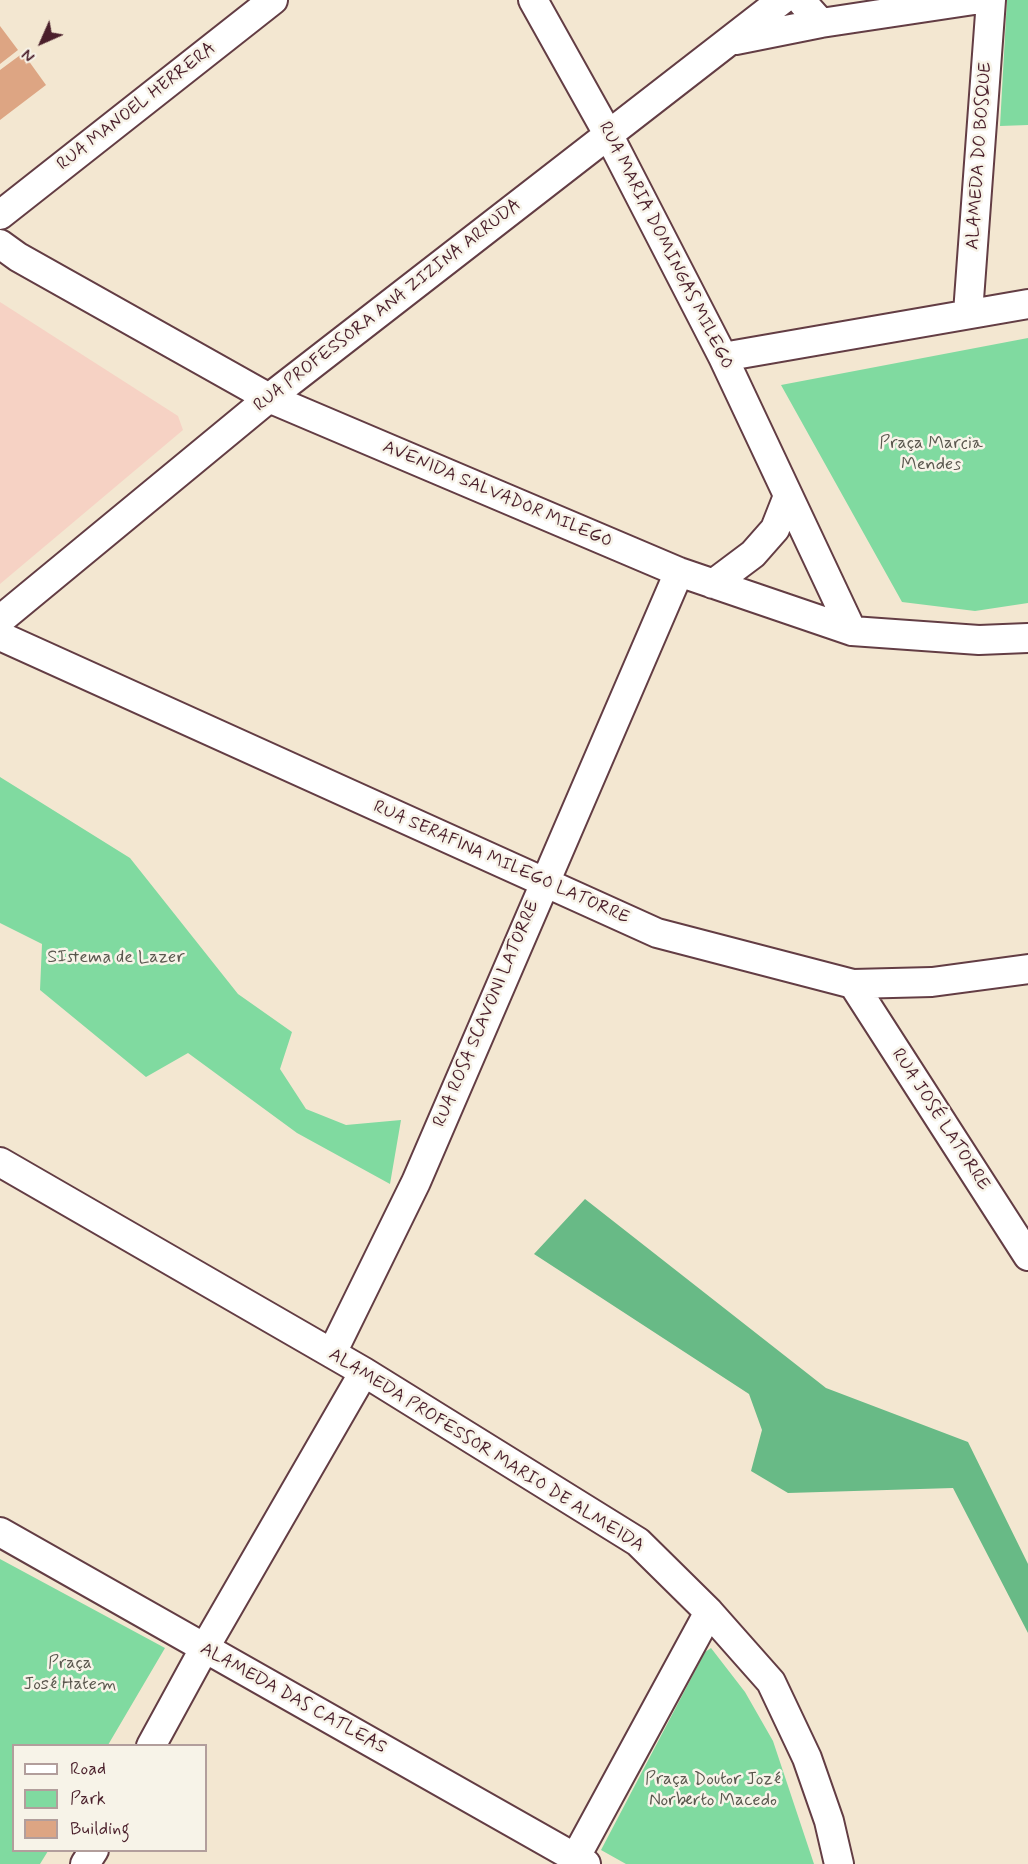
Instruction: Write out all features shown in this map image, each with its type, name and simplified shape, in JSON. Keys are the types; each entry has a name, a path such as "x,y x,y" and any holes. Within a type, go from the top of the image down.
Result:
{"street":[{"name":"RUA MANOEL HERRERA","path":"0,215 273,0"},
{"name":"RUA MARIA DOMINGAS MILEGO","path":"533,0 608,134 723,357 852,631"},
{"name":"RUA PROFESSORA ANA ZIZINA ARRUDA","path":"0,620 269,398 782,0"},
{"path":"803,0 803,3 821,23"},
{"path":"729,41 821,23 974,0"},
{"name":"ALAMEDA DO BOSQUE","path":"968,313 991,0"},
{"name":"AVENIDA SALVADOR MILEGO","path":"0,244 18,257 269,398 679,572 852,631 979,640 1028,638"},
{"path":"723,357 1028,303"},
{"path":"713,584 753,554 775,529 788,496"},
{"name":"RUA ROSA SCAVONI LATORRE","path":"332,1353 416,1182 679,572"},
{"name":"RUA SERAFINA MILEGO LATORRE","path":"0,636 543,884 657,933 853,984 932,982 1028,969"},
{"name":"RUA JOSÉ LATORRE","path":"853,984 1028,1256"},
{"name":"ALAMEDA PROFESSOR MARIO DE ALMEIDA","path":"0,1162 364,1372 638,1542 709,1612 771,1682 807,1758 829,1821 839,1864"},
{"path":"152,1744 204,1649 364,1372"},
{"name":"ALAMEDA DAS CATLEAS","path":"0,1532 578,1862"},
{"path":"578,1862 709,1612"}],"shaded area":[{"path":"0,302 178,416 183,430 0,584"}],"green space":[{"path":"1007,0 1028,0 1028,125 1000,126"},
{"name":"Praça Marcia Mendes","path":"1028,338 1028,603 975,611 902,602 781,385"},
{"name":"SIstema de Lazer","path":"0,777 130,858 238,994 292,1032 280,1069 306,1109 346,1125 401,1120 390,1184 297,1133 188,1053 146,1077 40,990 42,944 0,923"},
{"path":"585,1199 826,1388 968,1442 1028,1564 1028,1633 953,1488 788,1493 751,1471 762,1430 749,1394 534,1254"},
{"name":"Praça José Hatem","path":"0,1559 165,1648 109,1744 12,1744 12,1852 47,1852 40,1864 0,1864"},
{"name":"Praça Doutor Jozé Norberto Macedo","path":"711,1648 745,1692 773,1741 814,1864 626,1864 601,1850 705,1652"}],"building":[{"path":"0,26 18,50 0,64"},
{"path":"23,53 46,85 0,120 0,70"}]}
